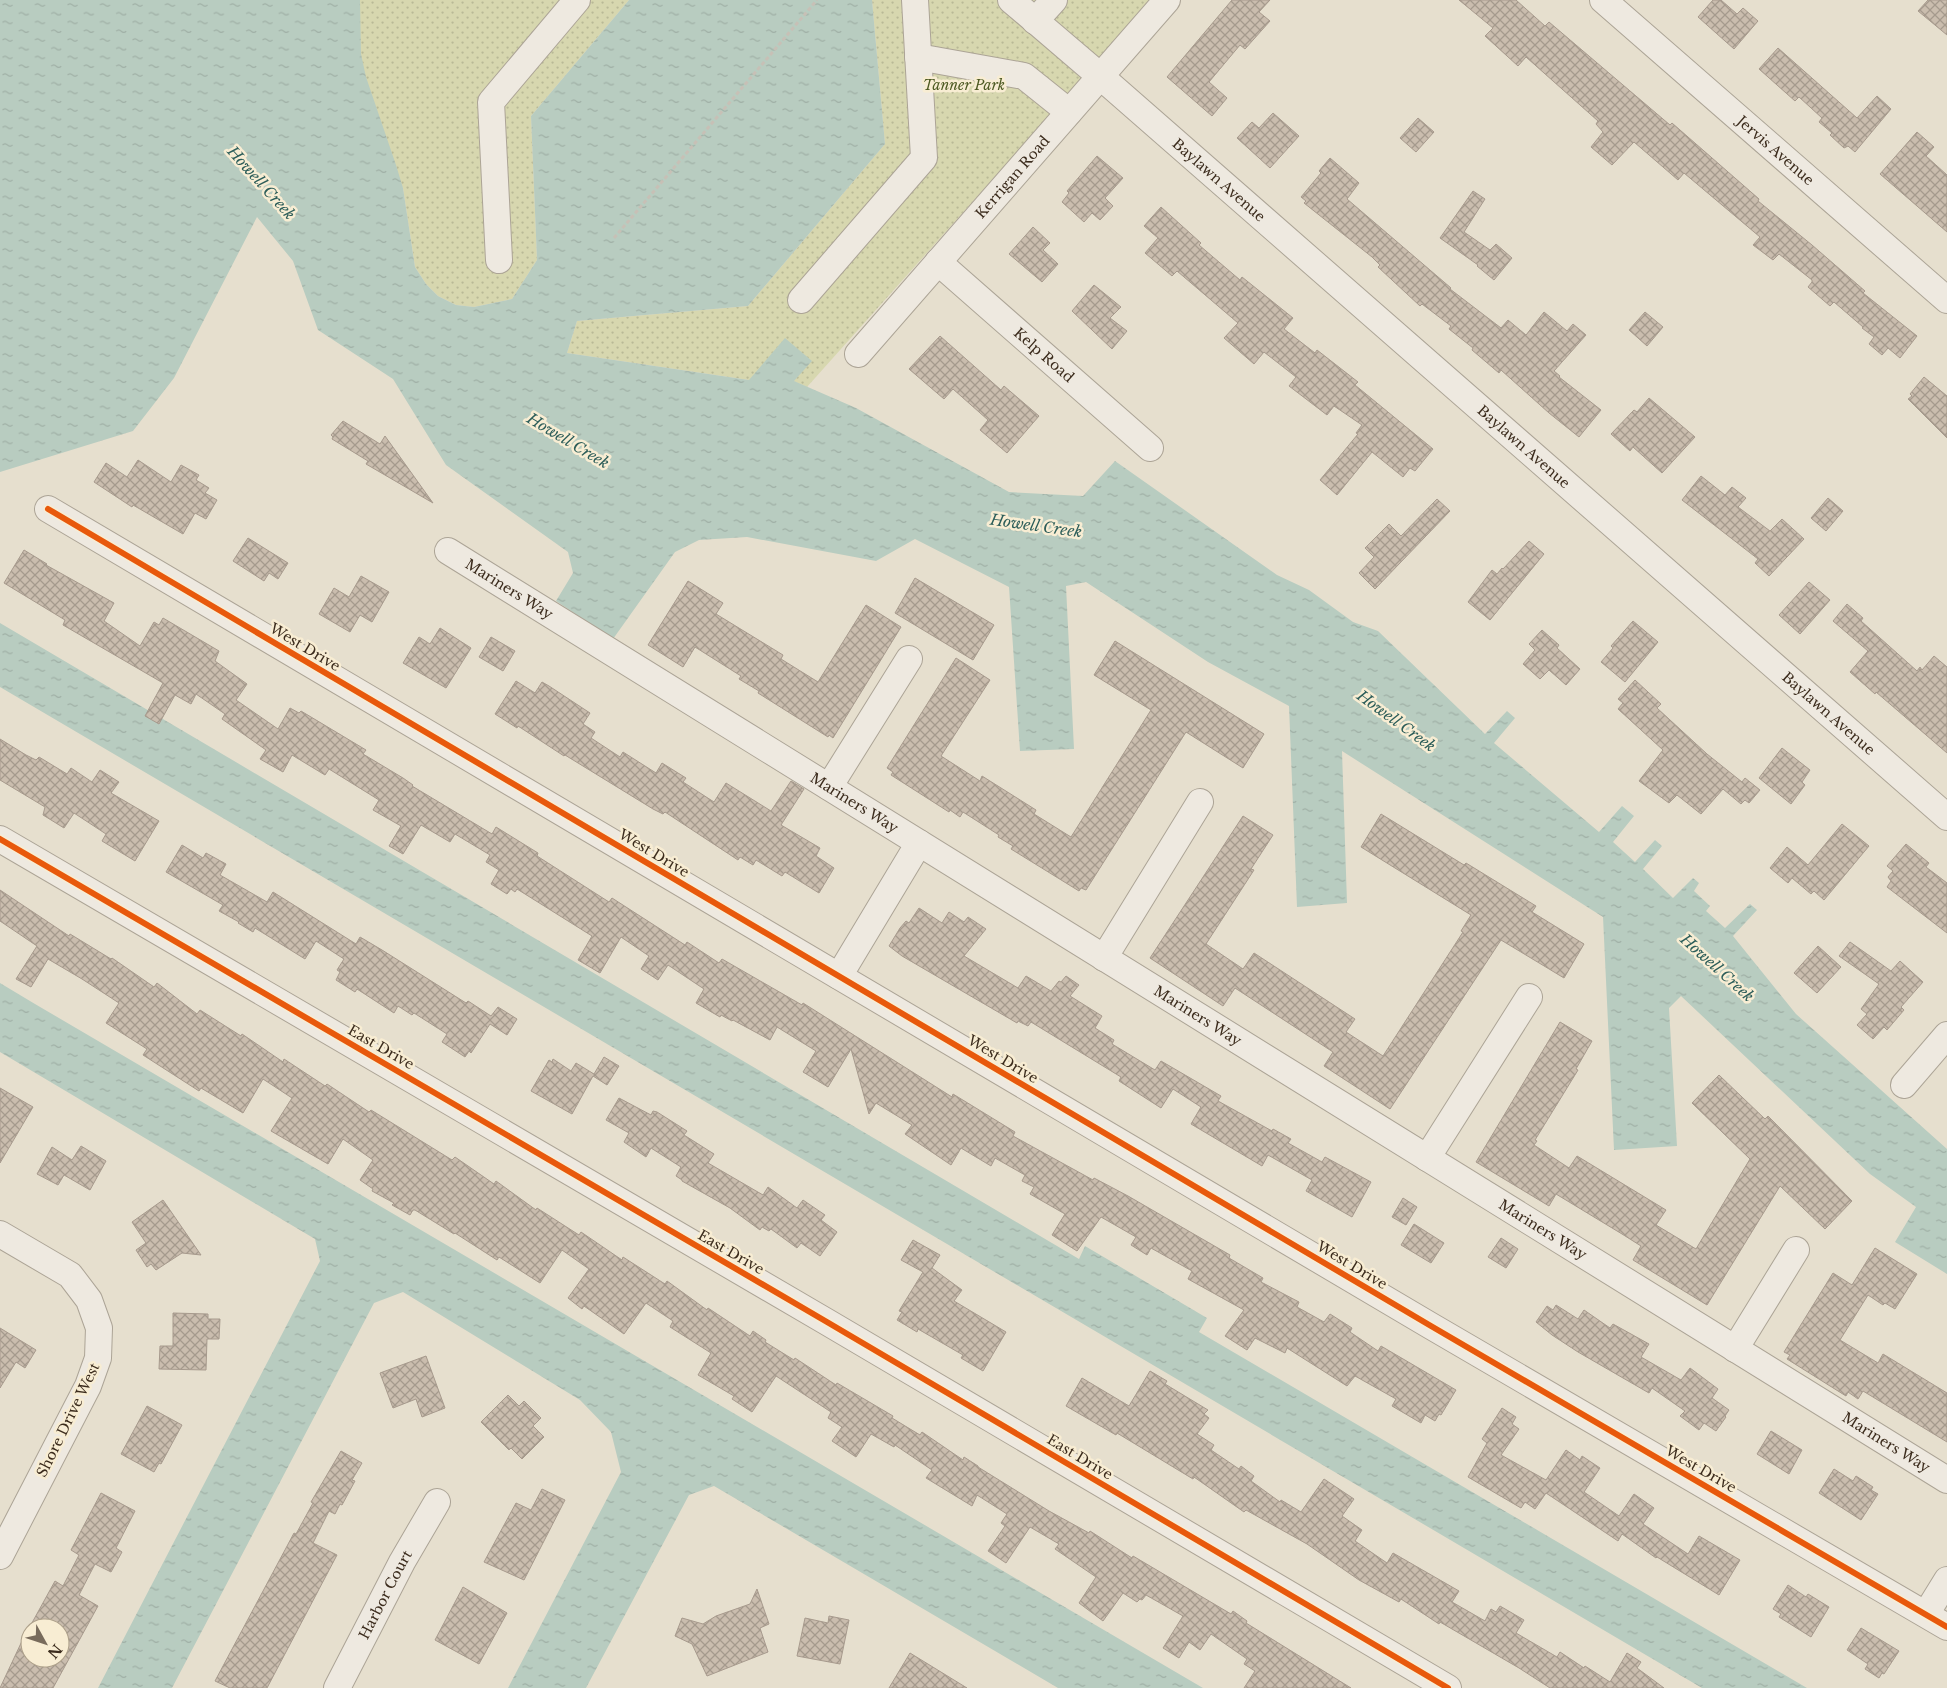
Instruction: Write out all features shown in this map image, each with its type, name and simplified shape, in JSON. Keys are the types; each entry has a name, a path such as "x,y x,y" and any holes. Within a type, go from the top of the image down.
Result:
{"street":[{"path":"499,260 491,102 577,0"},
{"path":"801,300 924,158 914,0"},
{"path":"1011,0 1100,76"},
{"path":"1035,21 1054,0"},
{"name":"Kerrigan Road","path":"858,354 1167,0"},
{"name":"Jervis Avenue","path":"1603,0 1947,300"},
{"path":"918,57 1024,76 1069,112"},
{"name":"Baylawn Avenue","path":"1100,76 1947,817"},
{"name":"Kelp Road","path":"938,262 1150,448"},
{"name":"West Drive","path":"48,509 1430,1326 1937,1621"},
{"name":"Mariners Way","path":"448,552 1947,1480"},
{"path":"828,787 910,659"},
{"path":"1104,958 1200,802"},
{"name":"East Drive","path":"0,839 827,1322 1448,1688"},
{"path":"839,976 919,843"},
{"path":"1427,1158 1529,997"},
{"path":"1904,1085 1947,1035"},
{"name":"Shore Drive West","path":"0,1234 70,1275 89,1300 99,1328 98,1358 88,1386 0,1556"},
{"path":"1736,1349 1796,1250"},
{"name":"Harbor Court","path":"337,1688 402,1562 437,1502"},
{"path":"1937,1621 1947,1580"}],"path":[{"path":"614,238 817,0"}],"green space":[{"path":"292,0 629,0 531,116 537,260 512,299 474,307 456,305 438,296 426,284 415,267 403,188"},
{"name":"Tanner Park","path":"872,0 1150,0 1077,85 807,387 793,381 749,380 567,353 577,321 748,306 885,144"}],"water":[{"name":"Howell Creek","path":"0,0 360,0 361,54 366,77 403,188 415,267 426,284 438,296 456,305 474,307 512,299 537,260 531,116 629,0 872,0 885,144 748,306 577,321 567,353 749,380 785,338 812,361 794,381 856,408 1009,492 1083,496 1115,461 1277,575 1309,590 1353,622 1378,631 1485,734 1507,711 1515,718 1494,743 1599,832 1622,806 1634,816 1613,842 1635,862 1655,840 1662,846 1643,869 1673,898 1693,878 1699,883 1694,891 1710,906 1706,911 1725,928 1750,904 1757,910 1733,936 1796,1014 1947,1149 1947,1274 1895,1242 1916,1207 1870,1174 1681,996 1669,1008 1677,1146 1614,1150 1603,917 1342,751 1347,903 1297,907 1289,706 1208,662 1086,582 1066,586 1074,749 1020,751 1009,587 915,539 876,561 747,537 699,540 675,552 613,639 556,601 573,573 568,552 446,465 393,379 318,330 293,261 257,217 174,378 133,431 0,472"},
{"path":"0,623 1079,1259 1085,1246 1207,1318 1199,1332 1807,1688 1702,1688 0,687"},
{"path":"0,983 1203,1688 1058,1688 714,1486 689,1495 586,1688 508,1688 621,1472 611,1432 580,1400 403,1292 374,1303 172,1688 98,1688 320,1261 315,1239 0,1052"}],"building":[{"path":"1232,0 1270,0 1259,12 1270,21 1245,49 1240,45 1209,82 1227,98 1212,116 1167,77"},
{"path":"1459,0 1516,0 1545,26 1549,22 1670,125 1672,123 1759,199 1758,201 1865,291 1863,293 1917,336 1900,358 1888,348 1882,355 1869,344 1874,337 1834,302 1830,306 1808,287 1812,280 1779,254 1773,260 1753,245 1760,237 1684,173 1678,180 1634,142 1612,165 1591,147 1603,132 1596,124 1598,121 1526,57 1518,66 1485,36 1493,28"},
{"path":"1713,0 1721,0 1737,14 1743,8 1758,21 1734,49 1698,17"},
{"path":"1928,0 1947,0 1947,35 1918,11"},
{"path":"1778,48 1857,118 1877,96 1891,109 1855,152 1848,146 1844,148 1830,135 1832,133 1819,122 1822,118 1799,97 1795,101 1759,69"},
{"path":"1273,113 1299,136 1270,168 1237,138 1252,122 1259,128"},
{"path":"1418,118 1434,132 1416,152 1400,138"},
{"path":"1917,132 1934,147 1926,156 1947,175 1947,232 1880,174"},
{"path":"1097,156 1123,178 1105,198 1113,206 1100,220 1092,213 1084,222 1062,202 1069,193 1067,191"},
{"path":"1330,158 1359,183 1347,199 1450,289 1501,328 1508,320 1526,335 1544,312 1567,331 1573,324 1586,335 1554,371 1601,410 1579,437 1501,370 1499,373 1472,350 1473,348 1449,329 1451,326 1422,304 1420,306 1378,267 1380,265 1372,257 1304,203 1306,201 1301,197 1321,173 1319,171"},
{"path":"1473,191 1485,199 1464,232 1490,250 1496,244 1512,258 1494,280 1478,265 1440,238"},
{"path":"1161,207 1201,243 1199,245 1240,280 1242,277 1293,318 1284,329 1315,353 1317,350 1358,382 1355,385 1433,449 1415,471 1410,468 1403,477 1372,452 1337,495 1320,480 1358,434 1356,433 1362,425 1334,406 1327,415 1289,386 1296,377 1264,352 1254,364 1224,338 1238,323 1177,271 1172,276 1145,253 1158,238 1144,226"},
{"path":"1033,227 1050,243 1043,250 1058,264 1042,282 1009,254"},
{"path":"1094,285 1121,307 1110,318 1127,331 1112,349 1072,311"},
{"path":"1645,312 1663,327 1647,346 1629,330"},
{"path":"940,336 1001,390 1004,386 1039,416 1007,453 980,430 988,420 953,389 944,399 909,369"},
{"path":"1924,377 1947,396 1947,438 1908,399"},
{"path":"1649,398 1695,437 1662,473 1633,447 1630,451 1611,434 1634,410 1637,412"},
{"path":"343,421 380,444 385,436 433,503 366,464 368,461 332,439 331,435"},
{"path":"138,460 171,482 181,465 199,475 196,480 209,488 205,493 217,500 206,519 195,513 183,534 133,505 132,507 94,482 106,463 127,477"},
{"path":"1701,476 1725,495 1732,487 1746,498 1738,507 1770,531 1782,519 1804,539 1769,576 1755,563 1758,559 1682,500"},
{"path":"1828,498 1843,511 1826,531 1811,518"},
{"path":"1437,499 1450,511 1375,589 1359,573 1374,557 1365,548 1389,524 1401,536"},
{"path":"248,538 288,563 278,579 269,573 264,581 233,561"},
{"path":"1529,541 1544,554 1490,620 1468,602 1492,570 1497,574"},
{"path":"24,550 46,565 114,603 104,621 140,646 154,622 159,625 163,618 219,651 215,661 247,684 236,700 278,729 290,708 299,713 301,711 366,750 363,754 403,778 412,786 492,834 496,827 538,853 537,856 609,902 612,898 685,945 687,942 719,963 722,959 802,1005 803,1003 952,1097 953,1094 1015,1132 1013,1136 1093,1180 1094,1178 1128,1196 1230,1255 1229,1258 1263,1278 1261,1282 1299,1302 1297,1307 1324,1322 1330,1314 1352,1328 1350,1332 1378,1351 1381,1346 1456,1390 1441,1415 1439,1414 1435,1421 1425,1415 1421,1423 1392,1406 1396,1399 1355,1376 1347,1386 1287,1348 1285,1353 1255,1338 1247,1350 1225,1336 1244,1310 1188,1279 1192,1271 1151,1248 1147,1255 1131,1245 1136,1237 1101,1217 1077,1251 1052,1235 1065,1214 1030,1194 1034,1187 1022,1181 1025,1175 995,1158 991,1166 961,1148 951,1165 905,1134 912,1125 876,1103 869,1114 851,1049 828,1087 803,1072 816,1051 777,1027 770,1040 733,1020 721,1015 720,1017 696,1003 704,989 668,965 658,980 641,969 649,956 621,937 600,973 578,960 592,936 517,889 515,892 511,889 507,894 491,884 499,870 486,862 490,855 455,834 450,842 421,825 403,854 389,846 401,826 373,810 379,800 329,769 325,775 292,755 283,772 260,759 266,750 222,719 225,714 196,694 191,704 175,695 159,724 145,716 163,683 63,625 65,620 4,583"},
{"path":"361,576 389,592 372,622 360,615 350,632 319,614 334,588 349,597"},
{"path":"915,578 994,625 973,660 895,613"},
{"path":"688,581 723,603 716,614 783,655 781,659 818,682 866,605 901,627 833,738 829,735 828,737 758,693 759,691 739,679 741,676 695,647 683,667 648,645"},
{"path":"1809,582 1830,600 1800,634 1779,615"},
{"path":"1847,604 1863,618 1861,621 1917,671 1920,667 1922,670 1934,656 1947,667 1947,753 1850,672 1868,651 1833,621"},
{"path":"1633,621 1658,642 1625,682 1601,662 1613,648 1611,646"},
{"path":"440,628 471,648 446,688 403,663 419,637 430,644"},
{"path":"1542,630 1559,645 1557,648 1580,669 1566,685 1549,670 1540,679 1523,664 1535,650 1529,644"},
{"path":"491,637 515,651 503,671 479,657"},
{"path":"1115,641 1264,734 1243,768 1186,732 1086,890 1081,888 1079,891 1011,849 1013,846 998,837 999,835 963,812 960,817 950,810 949,812 891,775 893,772 887,768 956,658 990,680 941,756 980,781 982,776 1036,810 1034,814 1071,837 1151,710 1094,675"},
{"path":"1635,680 1661,704 1657,708 1707,754 1742,782 1745,778 1760,790 1749,803 1745,800 1741,804 1723,789 1701,814 1677,795 1669,803 1639,781 1663,750 1618,709 1623,703 1618,699"},
{"path":"516,681 535,693 542,682 549,686 590,713 583,724 595,732 591,738 620,757 623,752 656,773 662,763 686,778 683,782 714,802 726,783 771,811 791,781 804,789 781,825 820,848 816,856 834,868 819,893 785,872 782,876 756,860 753,865 740,857 738,860 665,812 663,814 653,809 518,726 517,728 495,714"},
{"path":"0,739 26,755 36,760 39,757 67,774 71,768 92,782 100,770 119,782 111,793 159,821 135,861 102,841 106,834 74,813 64,828 43,815 45,807 0,780"},
{"path":"1782,748 1810,770 1802,782 1805,785 1791,804 1759,778"},
{"path":"1381,814 1536,906 1532,912 1584,944 1564,978 1501,940 1390,1109 1324,1066 1333,1052 1235,988 1223,1006 1150,958 1243,816 1273,835 1251,869 1254,870 1206,944 1243,969 1254,953 1355,1019 1346,1032 1383,1056 1463,932 1461,931 1471,915 1361,847"},
{"path":"1842,824 1869,846 1824,900 1814,891 1811,894 1792,878 1788,883 1770,868 1787,847 1808,865"},
{"path":"1906,844 1929,863 1926,867 1947,883 1947,933 1887,887 1891,881 1888,877 1893,871 1887,866"},
{"path":"182,845 203,858 206,853 226,864 220,875 267,902 273,892 356,944 360,937 466,1003 468,1001 491,1016 498,1007 517,1019 507,1035 490,1024 471,1053 469,1051 465,1057 442,1042 447,1034 414,1013 412,1015 398,1006 394,1013 357,989 355,992 336,980 340,972 337,970 344,959 316,941 305,959 255,928 253,932 238,923 219,911 223,905 166,872"},
{"path":"0,890 69,936 70,934 112,958 154,987 157,983 197,1014 200,1010 241,1036 242,1034 283,1062 284,1059 325,1086 327,1084 369,1112 371,1110 452,1160 455,1157 494,1184 496,1181 536,1210 537,1208 579,1235 581,1232 622,1260 623,1257 665,1284 667,1281 707,1310 708,1308 750,1336 753,1331 766,1340 765,1342 794,1360 795,1358 836,1385 837,1383 893,1416 892,1418 920,1435 922,1432 963,1460 964,1457 1049,1511 1089,1533 1090,1531 1132,1558 1133,1556 1231,1614 1233,1611 1247,1621 1246,1623 1351,1688 1244,1688 1255,1671 1244,1664 1247,1659 1211,1634 1200,1650 1189,1642 1179,1658 1163,1648 1183,1616 1146,1595 1137,1602 1123,1593 1103,1621 1079,1603 1096,1577 1055,1549 1059,1544 1030,1527 1006,1563 988,1551 1005,1526 1001,1523 1007,1514 977,1495 972,1506 926,1478 932,1470 895,1445 894,1447 871,1434 856,1457 832,1441 842,1427 828,1418 831,1412 776,1376 752,1412 732,1399 734,1396 698,1375 711,1353 670,1327 673,1321 646,1303 624,1334 584,1306 582,1309 568,1298 589,1269 562,1250 540,1283 499,1257 497,1260 415,1210 410,1215 392,1205 394,1203 372,1191 373,1189 360,1180 373,1160 343,1139 328,1164 271,1131 292,1098 263,1079 243,1113 201,1088 199,1091 143,1055 147,1049 106,1023 119,1003 82,979 48,959 31,987 16,979 37,946 0,921"},
{"path":"919,908 942,923 949,912 964,922 968,917 986,929 964,956 1018,988 1026,976 1051,991 1066,976 1079,985 1070,996 1102,1016 1095,1028 1114,1040 1112,1044 1155,1070 1161,1061 1221,1096 1218,1101 1272,1131 1273,1129 1291,1139 1288,1143 1322,1162 1325,1157 1371,1182 1352,1217 1306,1191 1312,1180 1268,1155 1262,1166 1191,1124 1201,1107 1173,1089 1161,1108 1119,1081 1121,1077 1031,1022 1028,1026 1018,1021 1017,1023 902,956 889,946 900,928 906,921 909,923"},
{"path":"1850,942 1891,971 1900,961 1923,982 1901,1007 1904,1010 1887,1030 1884,1027 1873,1039 1857,1025 1867,1014 1861,1009 1879,984 1839,956"},
{"path":"1818,946 1841,967 1817,993 1794,973"},
{"path":"1560,1022 1592,1041 1576,1069 1578,1070 1535,1140 1537,1141 1534,1145 1569,1168 1577,1156 1666,1210 1656,1225 1696,1249 1750,1159 1692,1103 1719,1075 1765,1119 1768,1116 1852,1201 1825,1229 1780,1186 1707,1305 1633,1260 1641,1246 1622,1234 1556,1194 1549,1206 1476,1162"},
{"path":"604,1057 619,1066 607,1085 593,1076 572,1114 531,1091 549,1060 552,1062 553,1059 571,1071 576,1063 594,1074"},
{"path":"0,1088 33,1107 0,1163"},
{"path":"619,1098 651,1115 653,1111 657,1112 687,1131 684,1135 714,1154 708,1163 763,1195 768,1187 797,1208 803,1200 825,1215 821,1220 837,1232 820,1256 801,1243 797,1248 771,1229 769,1231 762,1227 760,1230 730,1208 682,1181 676,1176 681,1167 651,1148 646,1157 624,1142 629,1133 606,1120"},
{"path":"81,1146 106,1161 90,1190 64,1175 58,1185 37,1174 52,1147 72,1160"},
{"path":"1403,1198 1417,1207 1406,1225 1392,1217"},
{"path":"163,1200 201,1255 182,1253 156,1270 151,1264 147,1267 136,1250 146,1243 132,1222"},
{"path":"1414,1224 1444,1243 1431,1263 1401,1245"},
{"path":"1501,1238 1518,1249 1506,1268 1488,1257"},
{"path":"913,1240 940,1255 932,1268 962,1290 954,1301 1006,1332 983,1371 961,1358 963,1355 918,1329 917,1332 897,1320 902,1312 899,1311 923,1272 901,1260"},
{"path":"1875,1248 1917,1274 1895,1309 1885,1303 1883,1305 1868,1295 1840,1340 1878,1363 1883,1354 1947,1393 1947,1442 1863,1391 1858,1399 1848,1392 1846,1396 1787,1359 1790,1355 1784,1352 1833,1273 1852,1285"},
{"path":"1556,1305 1578,1319 1584,1310 1610,1328 1613,1324 1649,1344 1641,1357 1681,1380 1690,1368 1718,1389 1712,1398 1729,1410 1716,1431 1704,1423 1699,1430 1680,1416 1685,1411 1652,1388 1649,1393 1578,1352 1536,1322 1547,1306 1553,1310"},
{"path":"173,1313 208,1314 208,1319 220,1319 219,1339 207,1339 206,1370 159,1369 160,1346 173,1346"},
{"path":"0,1328 36,1350 25,1368 16,1362 0,1388"},
{"path":"426,1356 445,1408 422,1417 416,1399 393,1408 380,1373"},
{"path":"1150,1371 1167,1381 1165,1384 1208,1410 1204,1414 1209,1418 1197,1434 1214,1445 1211,1450 1239,1469 1241,1466 1254,1476 1251,1481 1280,1502 1281,1500 1301,1512 1324,1479 1354,1499 1342,1516 1362,1530 1355,1541 1387,1563 1393,1553 1459,1591 1452,1602 1485,1621 1491,1609 1496,1612 1500,1606 1524,1620 1516,1633 1557,1657 1560,1652 1610,1682 1627,1653 1641,1662 1637,1668 1664,1688 1550,1688 1440,1622 1439,1624 1401,1599 1399,1602 1359,1580 1307,1544 1246,1510 1244,1512 1194,1477 1193,1479 1117,1433 1116,1435 1066,1406 1082,1378 1129,1406"},
{"path":"508,1395 519,1406 524,1401 541,1418 533,1426 544,1437 522,1459 511,1448 509,1450 481,1422"},
{"path":"147,1406 182,1425 161,1464 159,1463 154,1472 121,1454"},
{"path":"1502,1408 1516,1417 1512,1424 1519,1429 1501,1455 1546,1480 1566,1450 1580,1460 1582,1456 1600,1468 1584,1492 1619,1516 1634,1494 1654,1508 1643,1524 1688,1554 1699,1536 1740,1560 1719,1595 1656,1558 1622,1534 1618,1541 1546,1493 1535,1509 1525,1502 1521,1508 1468,1477 1487,1443 1482,1439"},
{"path":"1771,1431 1802,1450 1789,1474 1757,1454"},
{"path":"341,1451 362,1463 352,1480 355,1481 342,1505 340,1504 335,1514 329,1511 313,1543 337,1555 267,1688 230,1688 215,1681 294,1533 296,1534 313,1503 311,1502"},
{"path":"1834,1469 1853,1481 1856,1476 1873,1487 1871,1490 1878,1494 1861,1520 1819,1493"},
{"path":"542,1489 565,1500 524,1580 484,1562 516,1503 531,1510"},
{"path":"101,1493 135,1511 116,1548 122,1552 111,1572 95,1564 79,1595 98,1606 70,1657 70,1618 35,1618 55,1581 63,1586 79,1555 71,1550"},
{"path":"1788,1585 1806,1597 1808,1594 1829,1607 1811,1637 1779,1617 1781,1614 1773,1609"},
{"path":"463,1587 507,1613 479,1664 435,1640"},
{"path":"757,1589 769,1624 760,1628 768,1652 707,1676 692,1644 675,1636 682,1618 703,1624 716,1616 750,1604"},
{"path":"829,1616 849,1620 840,1664 797,1656 805,1618 828,1623"},
{"path":"1861,1628 1899,1651 1884,1674 1882,1673 1879,1678 1865,1669 1868,1664 1847,1650"},
{"path":"20,1645 20,1668 64,1668 53,1688 0,1688"},
{"path":"910,1653 967,1688 889,1688"}],"cycle path":[{"path":"48,509 1431,1326 1947,1627"},
{"path":"0,839 827,1322 1448,1688"}]}
